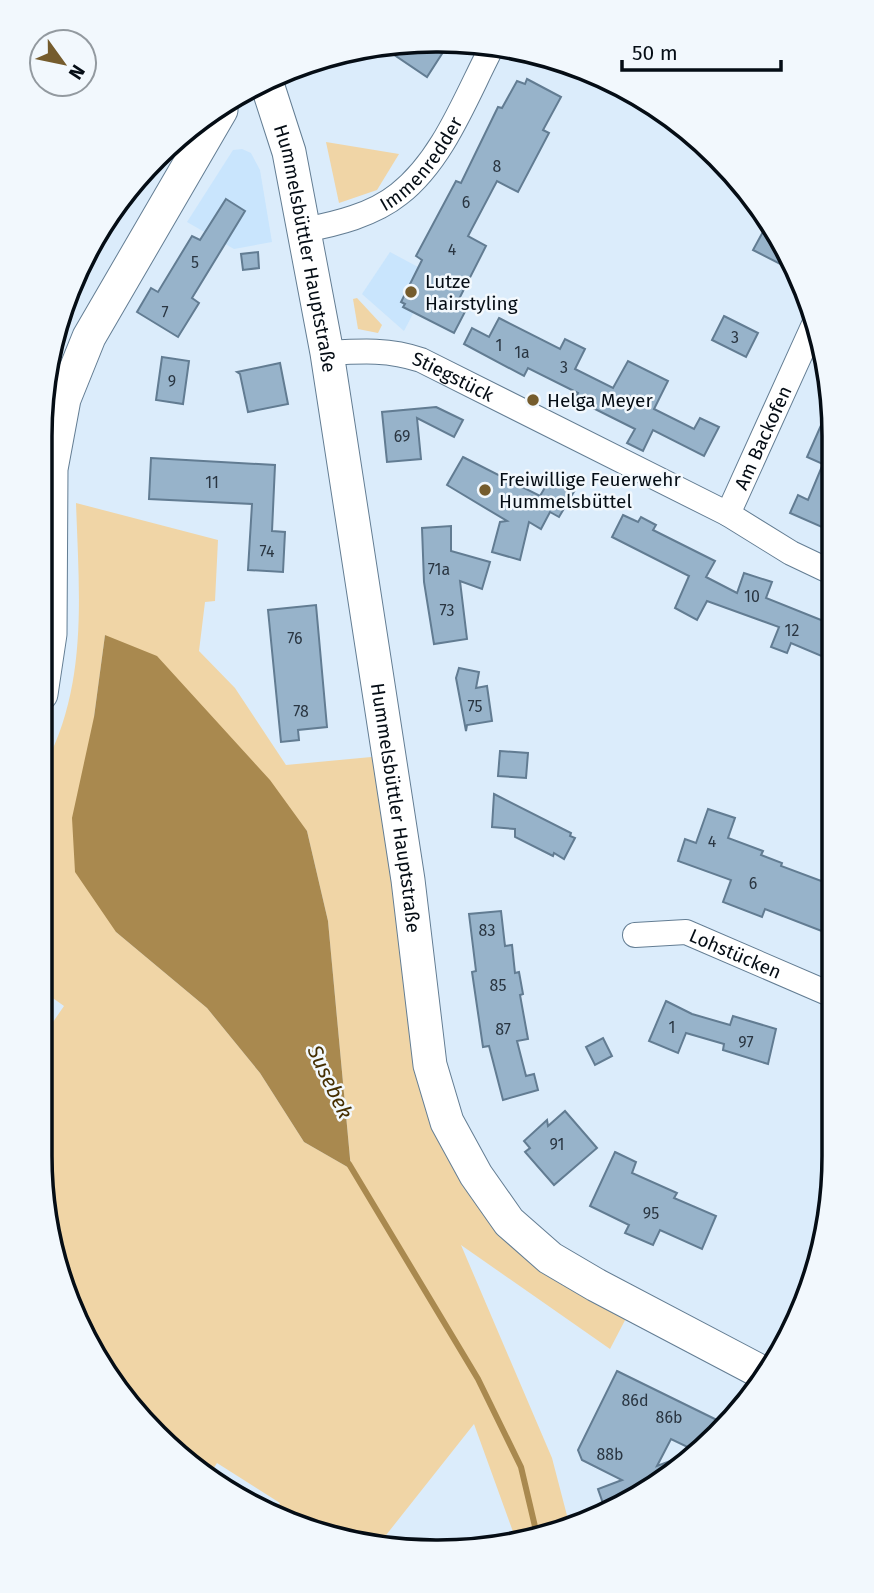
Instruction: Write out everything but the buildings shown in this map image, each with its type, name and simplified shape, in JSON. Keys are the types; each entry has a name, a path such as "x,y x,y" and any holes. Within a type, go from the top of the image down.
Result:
{"main road":[{"name":"Hummelsbüttler Hauptstraße","path":"269,91 286,142 327,354 408,880 430,1065 447,1122 476,1175 509,1222 550,1258 757,1370"},
{"path":"52,462 58,424 75,368 89,337 212,125"}],"street":[{"name":"Immenredder","path":"304,230 334,224 386,202 416,178 438,149 487,56"},
{"name":"Am Backofen","path":"728,514 808,338"},
{"name":"Stiegstück","path":"327,354 374,349 421,360 728,514 791,553 822,568"},
{"name":"Lohstücken","path":"635,935 686,932 822,991"}],"shaded area":[{"path":"326,142 399,154 377,190 339,203"},
{"path":"242,149 251,153 260,170 272,242 234,249 187,222 233,150"},
{"path":"390,252 433,275 404,331 362,294"},
{"path":"357,298 382,325 378,333 358,329 353,299"},
{"path":"76,503 218,540 215,601 205,602 199,651 235,688 286,765 382,756 444,1124 506,1225 634,1303 610,1349 461,1245 552,1458 568,1517 513,1533 474,1424 385,1537 337,1527 290,1511 278,1506 280,1503 217,1463 213,1469 183,1445 132,1390 117,1370 92,1326 73,1280 60,1231 52,1156 52,1024 64,1006 52,998 52,749 67,708 74,675 79,607","holes":["105,635 307,831 328,921 351,1169 304,1142 260,1073 207,1008 116,932 94,717"]}],"water":[{"path":"105,635 157,656 270,780 307,831 328,921 351,1169 304,1142 260,1073 207,1008 116,932 75,872 72,818 94,717"}],"waterway":[{"name":"Susebek","path":"349,1164 478,1379 521,1467 535,1527"}],"place":[{"name":"Lutze Hairstyling","path":"411,292"},
{"name":"Helga Meyer","path":"533,400"},
{"name":"Freiwillige Feuerwehr Hummelsbüttel","path":"485,490"}]}
